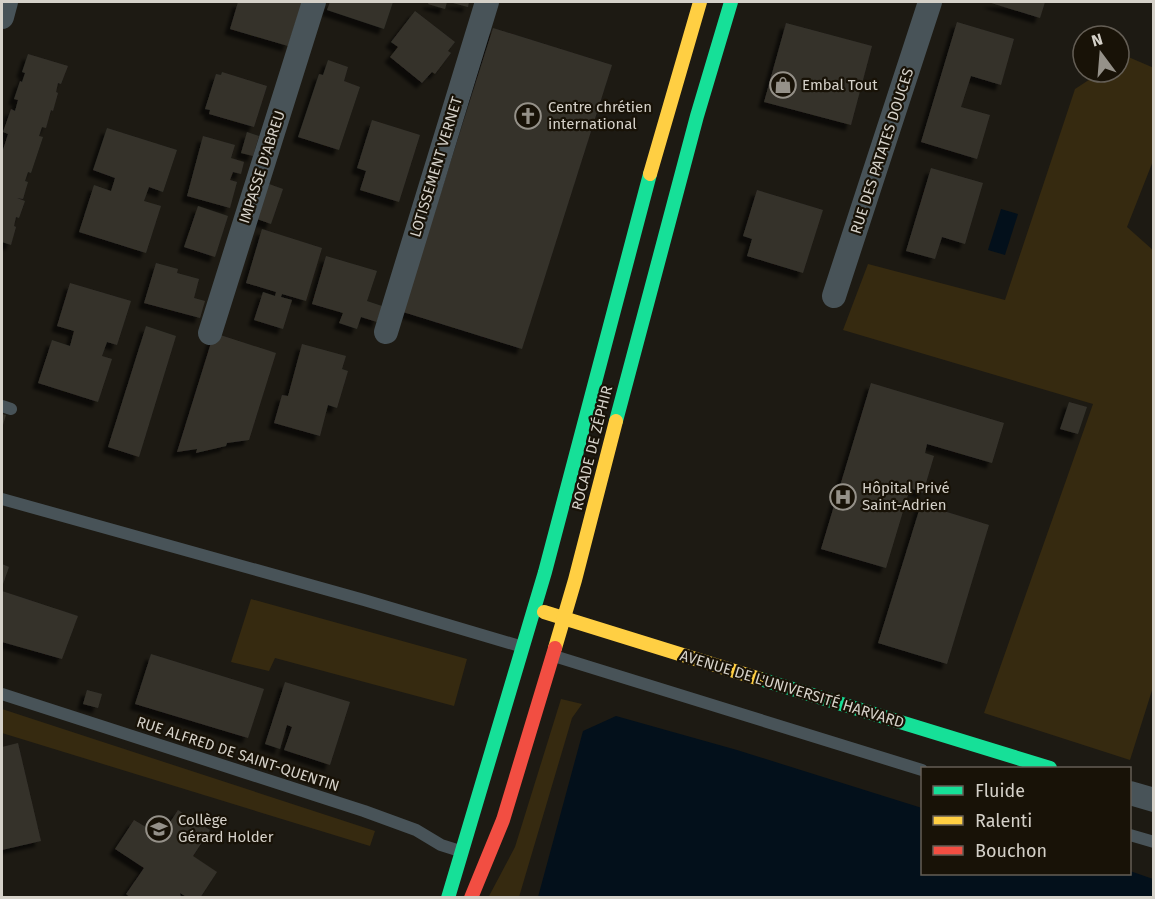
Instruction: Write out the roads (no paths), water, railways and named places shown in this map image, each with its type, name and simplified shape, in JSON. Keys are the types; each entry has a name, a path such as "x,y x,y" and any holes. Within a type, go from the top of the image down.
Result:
{"main road":[{"name":"ROCADE DE ZÉPHIR","path":"471,897 503,820 538,651 534,609 661,133 700,2"},
{"name":"ROCADE DE ZÉPHIR","path":"448,897 461,852 538,651 564,618 687,152 731,2"},
{"name":"AVENUE DE L'UNIVERSITÉ HARVARD","path":"534,609 1047,767"}],"street":[{"path":"2,17 6,2"},
{"name":"IMPASSE D'ABREU","path":"210,333 315,2"},
{"name":"LOTISSEMENT VERNET","path":"386,332 487,2"},
{"name":"RUE DES PATATES DOUCES","path":"834,296 925,3"},
{"path":"1131,793 1154,800"}],"lane":[{"path":"2,500 364,600 538,651 921,770"},
{"name":"RUE ALFRED DE SAINT-QUENTIN","path":"2,694 364,811 416,830 441,845 461,852"},
{"path":"1131,835 1154,842"}],"water":[{"path":"1001,209 1018,214 1005,255 988,250"},
{"path":"616,716 737,750 921,808 921,875 1131,875 1131,871 1153,879 1153,897 538,897 583,731"}],"place":[{"name":"Embal Tout","path":"783,85"},
{"name":"Centre chrétien international","path":"528,116"},
{"name":"Hôpital Privé Saint-Adrien","path":"843,497"},
{"name":"Collège Gérard Holder","path":"159,829"}]}
